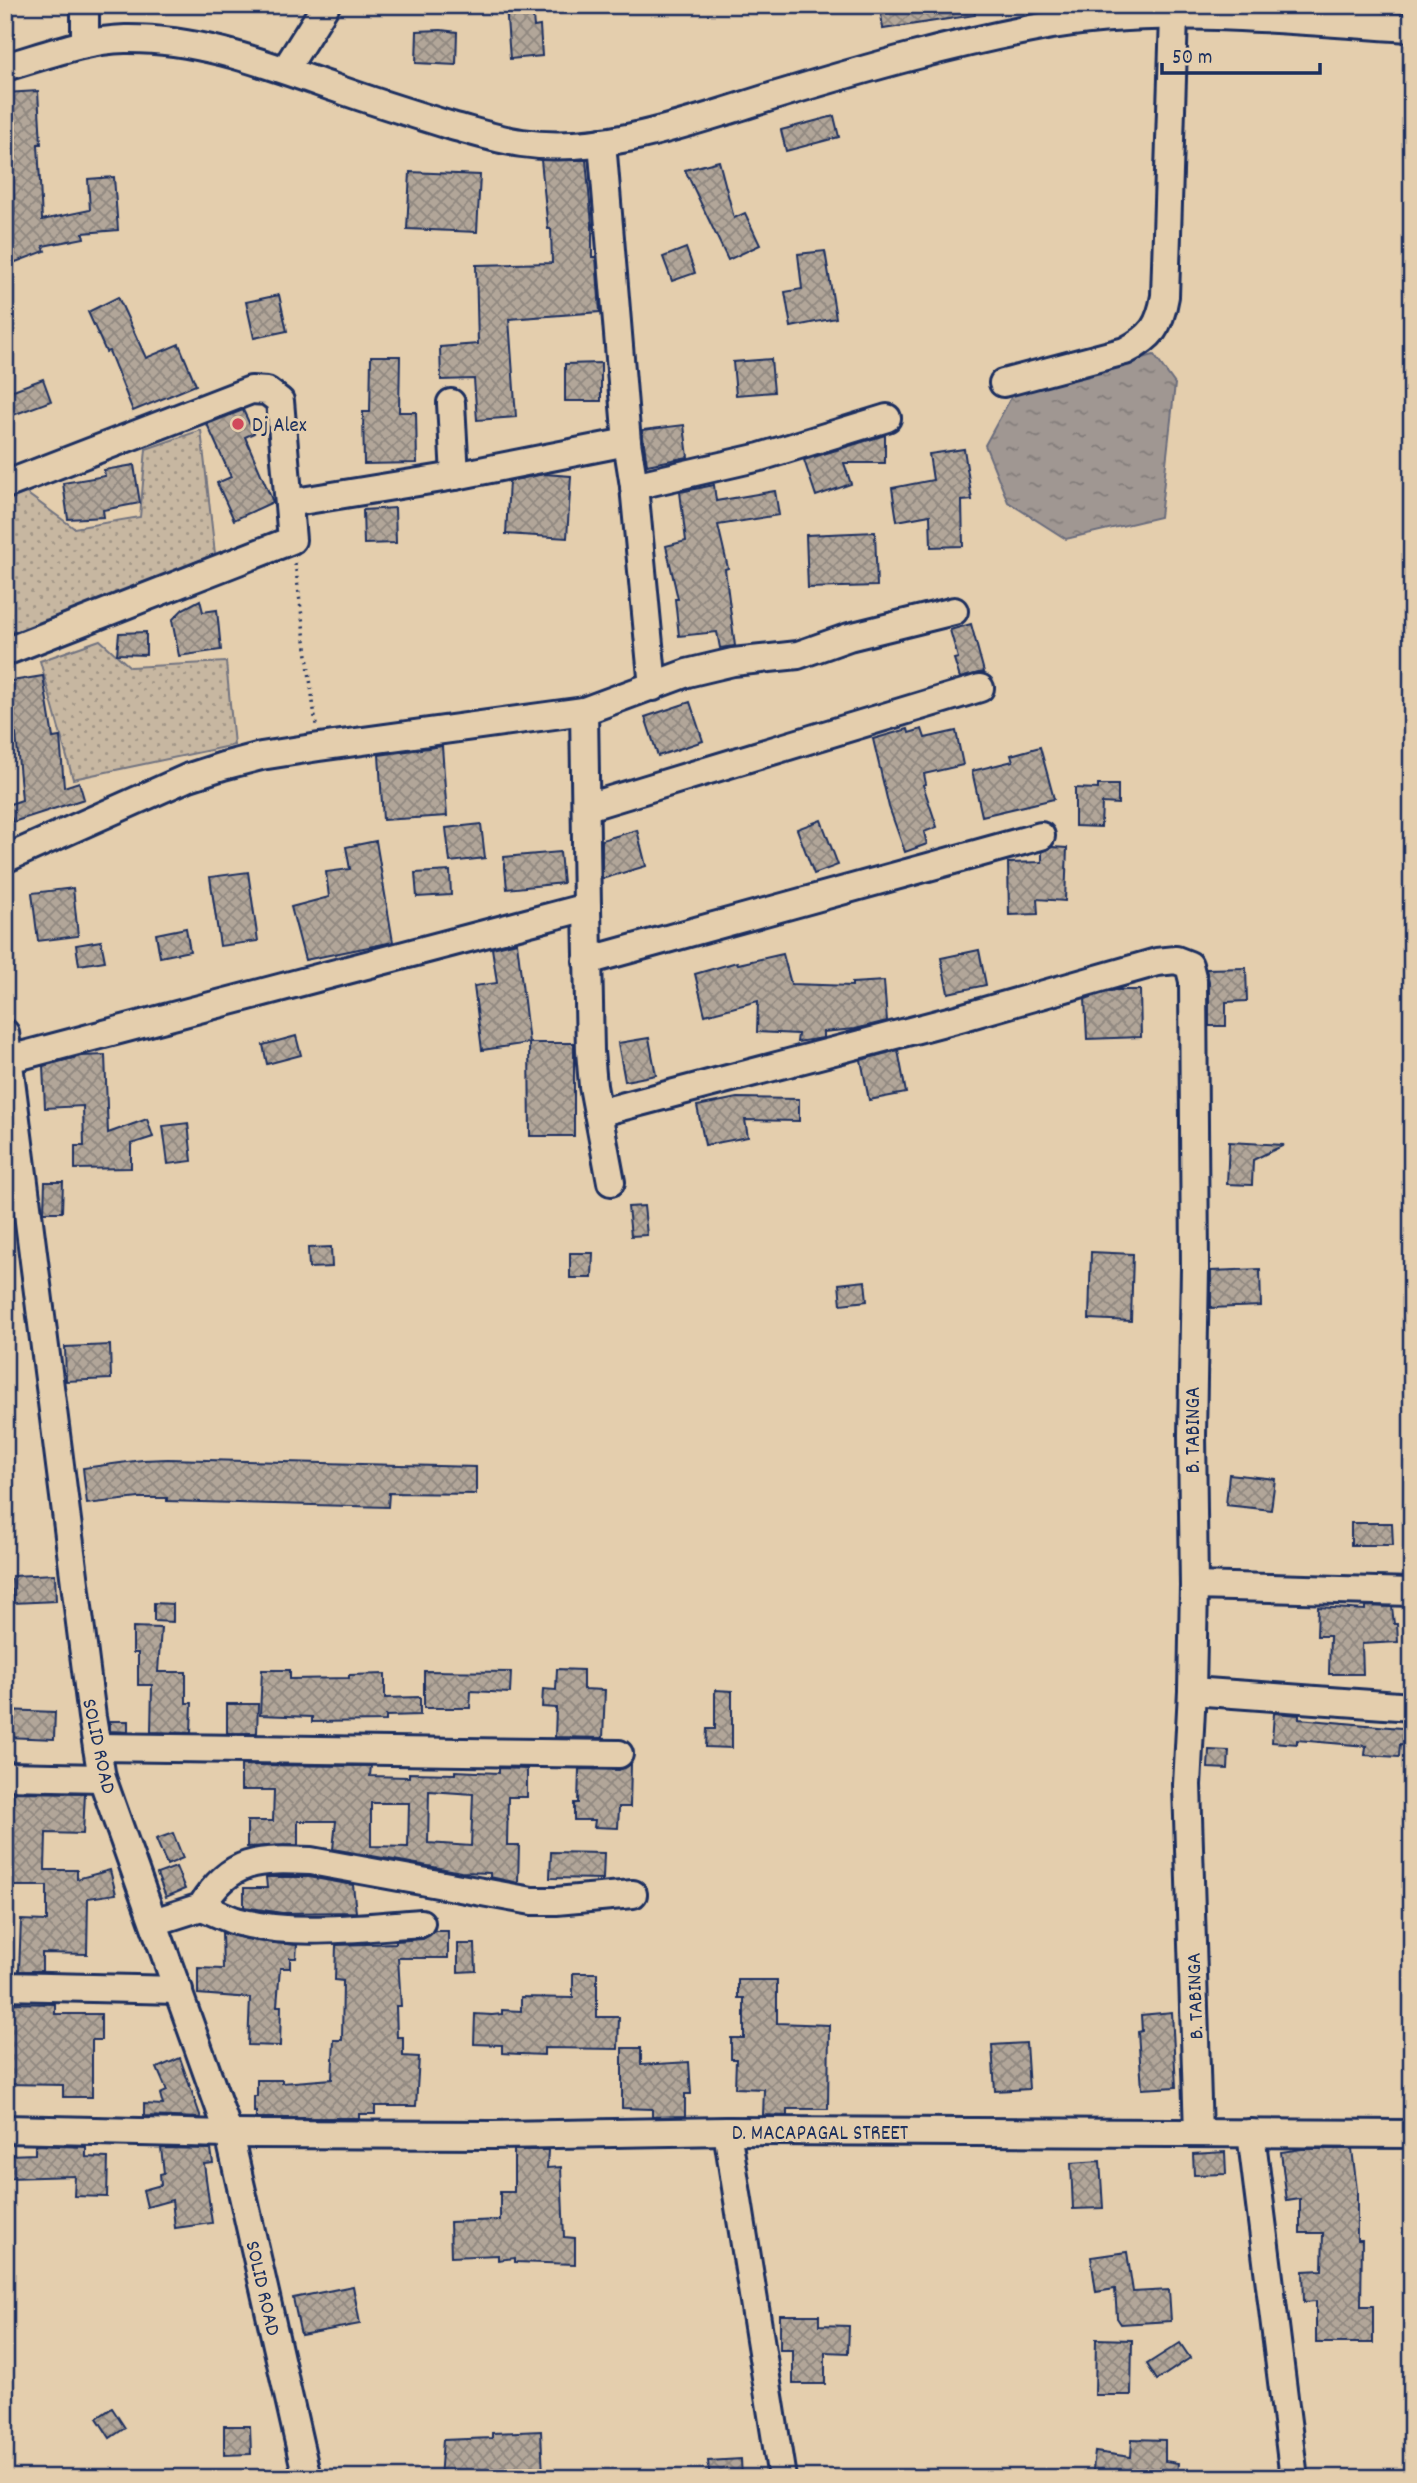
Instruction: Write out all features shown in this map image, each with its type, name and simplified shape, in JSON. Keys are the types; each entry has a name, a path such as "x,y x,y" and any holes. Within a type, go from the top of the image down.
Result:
{"street":[{"path":"85,5 85,43"},
{"path":"285,71 326,5"},
{"path":"5,67 85,43 122,39 167,40 211,47 389,107 524,144 602,142 661,130 850,73 1038,27 1096,20 1174,16 1202,11 1412,29"},
{"path":"1003,383 1125,351 1154,330 1162,314 1165,296 1174,16"},
{"path":"602,142 627,442 634,486 653,687"},
{"path":"5,485 251,390 274,394 280,401 292,540 5,652"},
{"path":"451,402 455,476"},
{"path":"634,486 760,457 887,418"},
{"path":"289,503 455,476 627,442"},
{"path":"5,859 189,777 223,765 319,747 584,711 687,673 722,665 798,655 849,637 954,611"},
{"path":"587,807 980,688"},
{"path":"584,711 590,1051 611,1182"},
{"path":"587,961 1041,836"},
{"path":"9,1059 587,907"},
{"name":"B. TABINGA","path":"598,1113 960,1018 1157,962 1175,960 1189,965 1193,981 1195,1240 1192,1435 1194,1586 1187,1785 1198,2133"},
{"name":"SOLID ROAD","path":"5,1033 103,1778 229,2134 307,2478"},
{"path":"1194,1586 1412,1591"},
{"path":"1192,1691 1412,1707"},
{"path":"97,1747 619,1754"},
{"path":"5,1776 103,1778"},
{"path":"201,1907 213,1887 232,1871 253,1863 282,1860 311,1861 531,1901 633,1894"},
{"path":"154,1922 201,1907 236,1921 284,1927 348,1929 421,1923"},
{"path":"5,1986 178,1990"},
{"name":"D. MACAPAGAL STREET","path":"5,2129 229,2134 493,2135 727,2131 1412,2134"},
{"path":"727,2131 782,2478"},
{"path":"1251,2133 1294,2478"}],"path":[{"path":"292,540 319,747"}],"shaded area":[{"path":"201,430 215,554 16,635 5,622 5,501 26,493 74,528 140,517 146,449"},
{"path":"100,640 130,667 226,662 234,745 73,779 40,661"}],"water":[{"path":"1154,355 1175,384 1160,517 1066,539 1008,502 985,445 1014,392"}],"building":[{"path":"506,5 532,5 534,27 540,26 542,56 510,59"},
{"path":"880,5 974,5 975,15 883,29"},
{"path":"417,31 457,32 456,65 416,63"},
{"path":"38,91 42,220 90,210 88,179 114,177 118,230 83,233 84,238 43,246 45,251 5,266 5,218 14,215 12,146 5,146 5,93"},
{"path":"834,116 839,137 786,151 781,130"},
{"path":"541,160 586,160 592,257 596,257 600,312 509,319 516,417 477,420 474,379 441,380 440,347 478,344 476,265 552,263 551,229 548,229"},
{"path":"719,161 734,218 745,213 760,245 728,260 685,170"},
{"path":"410,172 480,175 477,232 407,229"},
{"path":"686,248 695,273 672,281 663,257"},
{"path":"825,251 836,318 791,327 785,292 802,289 798,254"},
{"path":"279,295 287,331 254,338 246,302"},
{"path":"118,297 146,358 179,344 196,385 133,411 109,351 106,352 88,312"},
{"path":"371,356 400,356 399,412 416,412 417,463 364,464 363,412 370,412"},
{"path":"771,359 774,392 736,395 733,362"},
{"path":"601,363 601,401 565,401 565,364"},
{"path":"43,379 51,401 5,418 5,393"},
{"path":"243,410 254,433 245,437 273,502 234,520 217,483 231,477 207,424"},
{"path":"684,425 688,457 647,465 642,430"},
{"path":"885,435 885,463 844,463 851,484 816,496 804,460"},
{"path":"964,449 972,500 962,501 963,546 931,547 930,515 897,521 892,488 933,480 929,454"},
{"path":"134,465 140,503 103,510 104,517 68,519 63,483 105,476 104,470"},
{"path":"544,474 571,476 567,538 506,534 509,481"},
{"path":"714,485 716,501 775,491 779,515 718,525 728,568 725,569 735,646 720,648 717,632 679,636 675,599 678,599 666,546 686,541 680,492"},
{"path":"395,508 396,543 364,544 363,510"},
{"path":"875,532 877,586 808,588 806,535"},
{"path":"200,600 203,612 217,610 221,650 179,656 172,620 183,609"},
{"path":"971,624 984,672 960,678 954,659 958,658 950,630"},
{"path":"146,632 146,655 117,654 119,633"},
{"path":"43,676 53,738 60,737 64,787 79,782 84,799 13,822 7,805 22,800 16,734 12,734 5,682"},
{"path":"690,702 703,741 658,756 645,717"},
{"path":"908,729 909,733 922,729 925,738 956,731 963,765 924,774 926,784 923,785 937,827 924,832 927,844 905,852 889,807 873,739"},
{"path":"442,746 447,816 383,820 379,755"},
{"path":"1040,747 1054,799 982,816 972,771 1013,761 1011,755"},
{"path":"1098,785 1118,785 1118,804 1102,803 1101,827 1075,826 1075,788 1098,789"},
{"path":"821,820 838,865 814,874 797,829"},
{"path":"481,824 485,858 450,862 446,828"},
{"path":"637,830 646,866 602,879 602,840"},
{"path":"376,841 393,942 305,960 291,907 329,897 326,872 350,869 346,847"},
{"path":"1052,847 1067,848 1065,901 1037,899 1038,914 1009,915 1008,863 1042,862 1042,852"},
{"path":"560,852 563,883 507,889 504,857"},
{"path":"450,871 451,895 417,897 415,873"},
{"path":"248,872 258,941 220,946 210,877"},
{"path":"73,888 78,936 38,941 32,893"},
{"path":"186,928 190,951 160,957 156,934"},
{"path":"101,941 105,961 79,965 76,945"},
{"path":"517,942 529,1043 482,1050 474,986 497,983 492,948"},
{"path":"979,950 986,985 948,993 941,958"},
{"path":"783,954 791,984 852,986 852,983 884,981 887,1021 855,1029 823,1032 823,1038 797,1042 798,1034 757,1032 758,1001 705,1015 695,974 737,962 738,964"},
{"path":"1246,968 1247,1001 1226,1002 1226,1026 1209,1026 1209,981 1206,969"},
{"path":"1114,990 1140,990 1141,1037 1087,1039 1085,999"},
{"path":"296,1036 301,1055 267,1064 263,1045"},
{"path":"649,1038 656,1075 625,1081 618,1043"},
{"path":"529,1043 574,1043 574,1136 530,1136"},
{"path":"898,1050 906,1093 869,1100 861,1060"},
{"path":"105,1055 108,1133 147,1119 153,1137 131,1144 131,1168 75,1169 75,1146 84,1146 83,1106 45,1108 43,1066 81,1056"},
{"path":"737,1098 799,1099 799,1121 745,1120 748,1137 705,1145 697,1106"},
{"path":"188,1123 192,1161 168,1164 163,1126"},
{"path":"1229,1142 1284,1145 1253,1160 1252,1185 1227,1184"},
{"path":"45,1182 63,1182 62,1212 44,1212"},
{"path":"644,1206 647,1235 631,1236 628,1207"},
{"path":"331,1247 332,1267 309,1268 308,1248"},
{"path":"1091,1252 1133,1254 1131,1321 1089,1319"},
{"path":"570,1253 593,1253 592,1278 570,1278"},
{"path":"1260,1269 1261,1306 1211,1308 1211,1271"},
{"path":"865,1281 867,1301 841,1304 839,1284"},
{"path":"110,1345 111,1379 66,1381 65,1347"},
{"path":"168,1459 476,1467 476,1494 389,1493 388,1507 167,1501 167,1498 87,1504 83,1468"},
{"path":"1229,1474 1275,1479 1271,1510 1226,1505"},
{"path":"1351,1523 1392,1523 1393,1545 1351,1545"},
{"path":"55,1574 56,1601 13,1603 12,1576"},
{"path":"154,1603 173,1604 173,1622 154,1621"},
{"path":"1365,1606 1392,1607 1398,1642 1362,1644 1363,1674 1329,1674 1330,1636 1317,1636 1318,1607 1365,1610"},
{"path":"133,1627 161,1628 158,1672 186,1672 186,1703 192,1703 191,1733 151,1732 152,1685 138,1685 138,1653 133,1653"},
{"path":"557,1669 583,1670 583,1689 605,1690 603,1738 555,1737 556,1708 542,1707 543,1689 556,1690"},
{"path":"262,1670 290,1670 290,1679 349,1678 349,1675 385,1674 385,1698 420,1697 420,1715 386,1716 386,1721 312,1722 312,1717 260,1715"},
{"path":"424,1671 511,1672 510,1693 471,1691 470,1708 424,1708"},
{"path":"715,1690 732,1691 732,1748 706,1747 707,1729 715,1729"},
{"path":"227,1704 258,1704 257,1733 227,1733"},
{"path":"5,1710 55,1712 54,1739 5,1737"},
{"path":"1274,1713 1299,1715 1299,1719 1412,1729 1412,1745 1400,1744 1399,1757 1365,1755 1366,1746 1297,1740 1297,1744 1272,1742"},
{"path":"110,1721 128,1721 128,1732 110,1731"},
{"path":"1209,1750 1229,1751 1228,1769 1208,1768"},
{"path":"631,1764 630,1807 619,1807 618,1828 594,1827 595,1820 574,1820 574,1803 578,1803 579,1769 619,1770"},
{"path":"241,1765 371,1766 370,1776 409,1777 409,1773 499,1773 499,1768 527,1769 527,1797 508,1797 507,1845 519,1845 518,1883 490,1877 490,1873 461,1872 333,1849 336,1821 298,1821 298,1845 247,1847 247,1821 273,1821 274,1790 241,1790","holes":["429,1791 473,1794 471,1846 428,1843","371,1803 409,1803 408,1847 371,1846"]},
{"path":"13,1792 85,1793 83,1834 46,1833 45,1870 77,1870 77,1879 110,1870 116,1894 88,1898 87,1954 42,1953 42,1971 19,1971 21,1920 47,1921 47,1886 9,1886 5,1812 12,1812"},
{"path":"173,1833 183,1858 167,1865 156,1839"},
{"path":"551,1852 604,1853 603,1879 550,1878"},
{"path":"176,1867 185,1889 166,1897 157,1874"},
{"path":"266,1877 309,1877 353,1885 356,1912 282,1913 244,1907 244,1888 267,1888"},
{"path":"435,1931 448,1931 448,1958 398,1958 401,2006 396,2006 397,2037 403,2037 403,2056 419,2057 416,2106 375,2106 375,2114 359,2114 359,2118 256,2118 254,2096 257,2096 257,2080 282,2080 282,2083 332,2079 334,2040 342,2040 343,1981 335,1980 336,1945 396,1943 423,1939"},
{"path":"222,1933 256,1941 297,1945 296,1958 290,1958 290,1968 280,1968 277,2006 281,2006 280,2046 248,2045 250,1998 198,1994 198,1968 223,1969"},
{"path":"458,1944 475,1944 476,1971 458,1972"},
{"path":"573,1973 597,1973 597,2017 619,2017 618,2049 544,2048 544,2055 502,2053 502,2045 474,2044 475,2014 502,2014 502,2010 521,2011 521,1997 573,1998"},
{"path":"738,1980 777,1980 777,2023 829,2025 828,2109 787,2109 787,2116 763,2115 764,2089 735,2088 736,2059 731,2059 731,2038 744,2038 744,1998 738,1998"},
{"path":"11,2003 55,2004 55,2014 101,2014 101,2040 92,2040 92,2097 63,2097 63,2085 5,2084 5,2052 10,2053"},
{"path":"1172,2012 1176,2087 1142,2089 1138,2032 1142,2031 1141,2015"},
{"path":"1026,2043 1029,2089 995,2091 992,2045"},
{"path":"622,2048 641,2048 641,2065 689,2062 691,2094 685,2094 685,2116 652,2117 652,2109 622,2108"},
{"path":"180,2058 201,2118 144,2116 144,2104 163,2105 160,2094 167,2091 157,2068"},
{"path":"35,2145 86,2147 86,2157 108,2158 107,2197 74,2196 75,2176 8,2178 8,2155 35,2154"},
{"path":"161,2148 211,2149 213,2163 204,2164 212,2223 175,2228 172,2200 147,2207 143,2190 161,2185 160,2174 164,2173"},
{"path":"1302,2149 1352,2149 1357,2190 1357,2240 1362,2240 1361,2306 1373,2306 1373,2343 1316,2343 1316,2301 1304,2302 1303,2271 1322,2270 1323,2233 1300,2233 1300,2199 1287,2201 1281,2152"},
{"path":"514,2150 548,2150 547,2168 561,2167 564,2237 575,2238 575,2264 515,2262 515,2258 498,2260 498,2255 451,2257 450,2222 500,2220 500,2192 514,2192"},
{"path":"1225,2152 1226,2174 1194,2175 1193,2154"},
{"path":"1100,2161 1103,2208 1073,2209 1071,2163"},
{"path":"1127,2252 1133,2292 1169,2290 1171,2321 1121,2324 1117,2318 1115,2289 1096,2292 1091,2257"},
{"path":"353,2286 360,2324 301,2335 293,2298"},
{"path":"780,2315 819,2315 819,2325 849,2326 848,2353 825,2352 825,2384 793,2384 793,2350 780,2350"},
{"path":"1096,2339 1132,2340 1131,2395 1095,2395"},
{"path":"1180,2343 1190,2358 1157,2380 1147,2364"},
{"path":"112,2408 125,2428 110,2438 97,2418"},
{"path":"224,2426 250,2426 251,2454 224,2455"},
{"path":"541,2431 543,2476 440,2478 443,2440 492,2438 492,2433"},
{"path":"1132,2439 1165,2440 1165,2461 1178,2463 1177,2474 1126,2474 1126,2478 1092,2478 1095,2452 1131,2457"},
{"path":"741,2459 742,2478 710,2478 708,2461"}],"place":[{"name":"Dj Alex","path":"238,424"}]}
